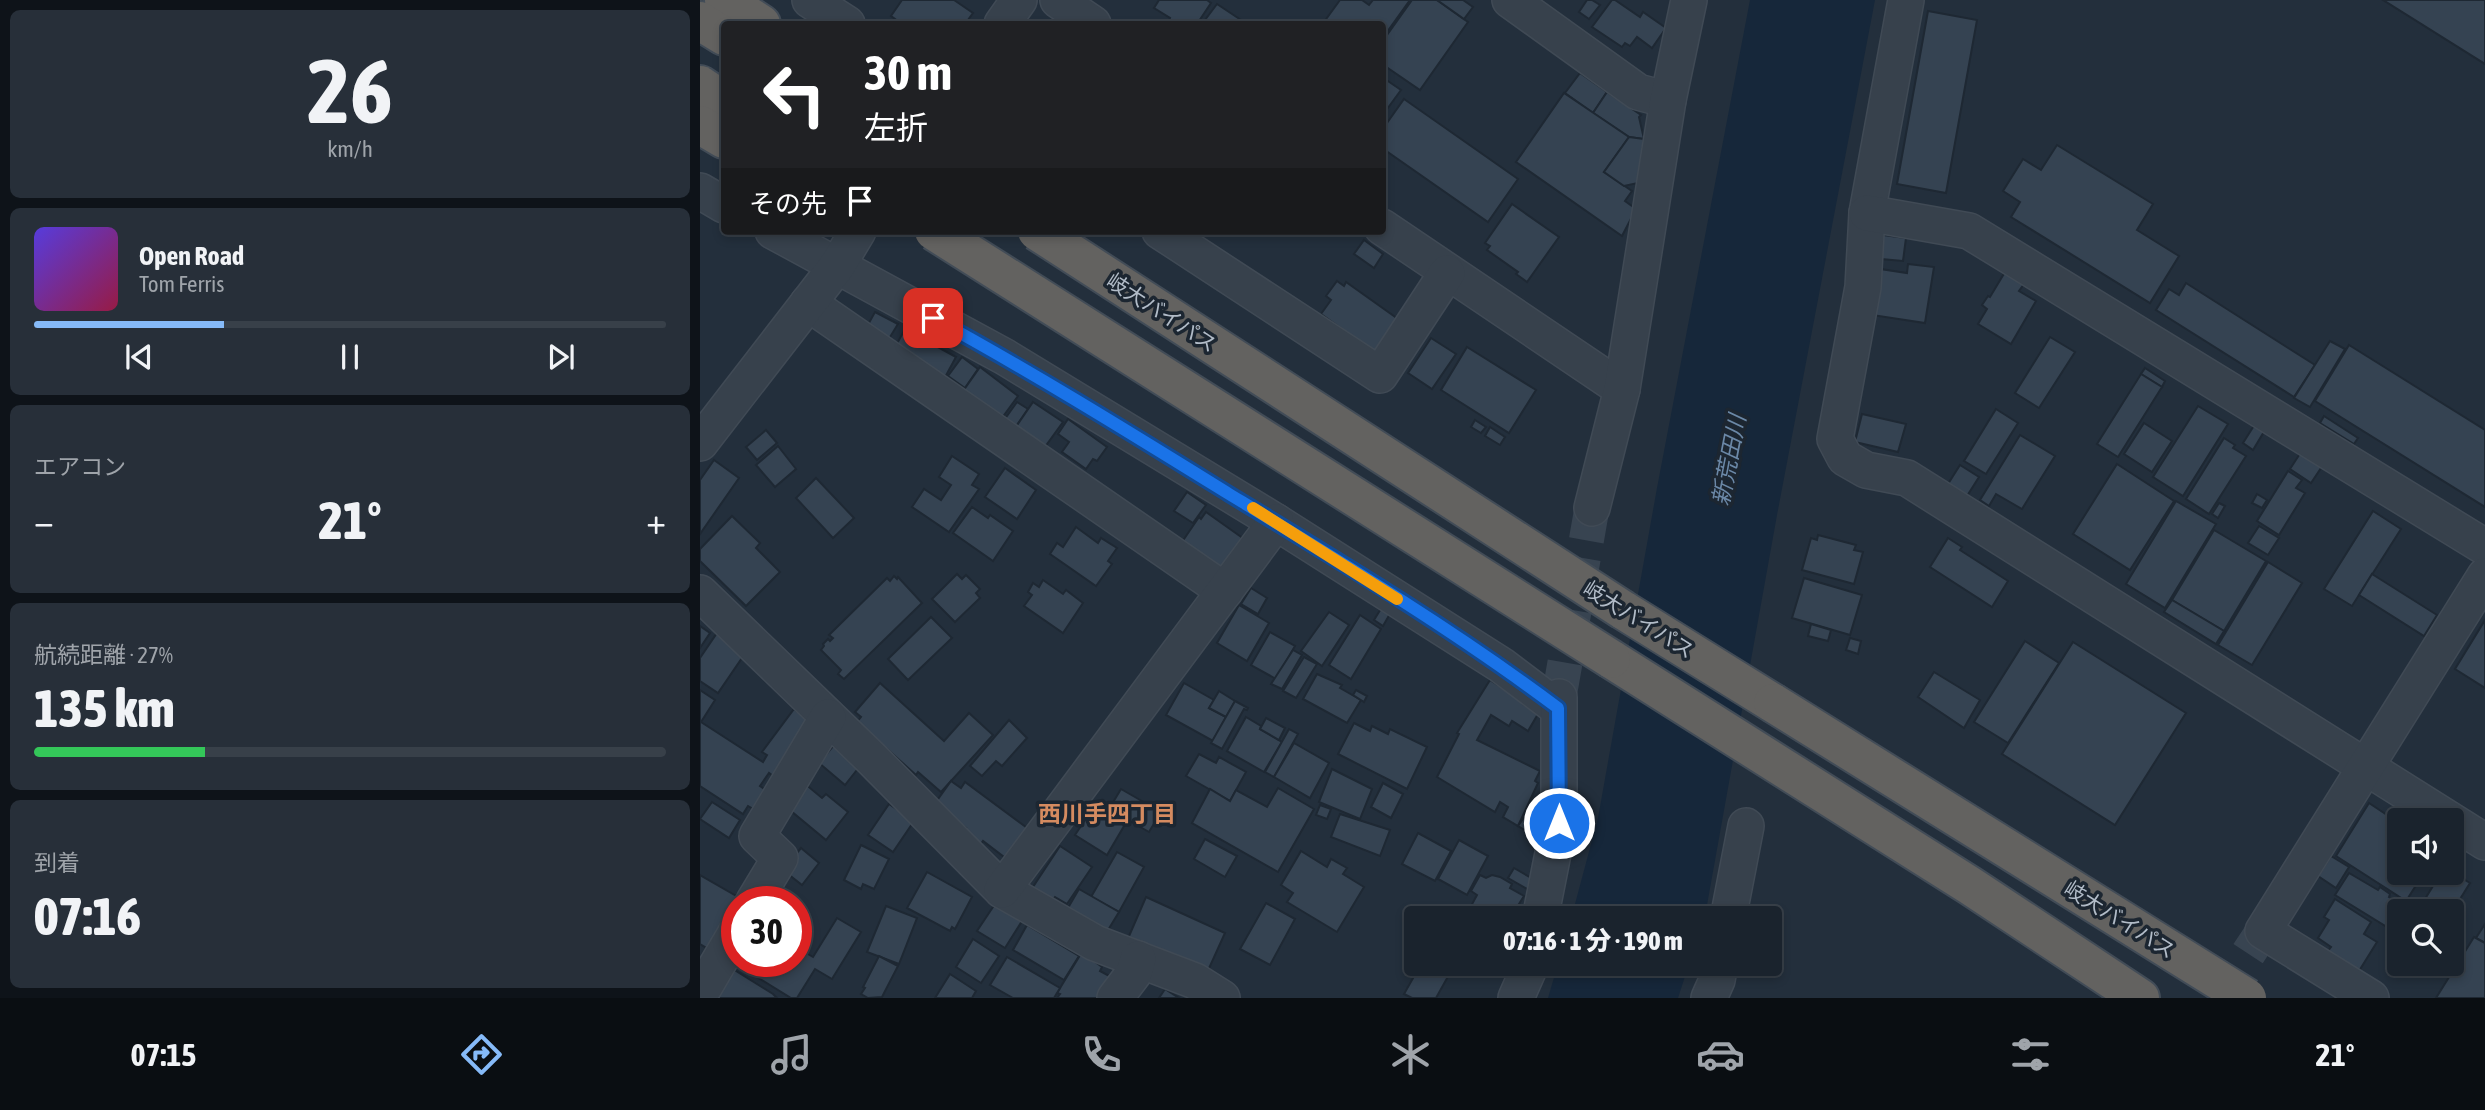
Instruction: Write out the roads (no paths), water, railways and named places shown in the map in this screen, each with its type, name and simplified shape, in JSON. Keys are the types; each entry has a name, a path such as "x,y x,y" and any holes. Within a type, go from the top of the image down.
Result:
{"highway":[{"path":"724,0 756,21"},
{"path":"700,21 721,34"},
{"path":"700,85 721,99"},
{"path":"700,125 721,137"},
{"path":"940,235 1777,762 2140,998"},
{"name":"岐大バイパス","path":"1043,235 1623,610 2247,998"}],"street":[{"path":"810,0 842,21"},
{"path":"1004,21 1019,0"},
{"path":"1058,0 1089,21"},
{"path":"1510,0 1638,92 1668,100"},
{"path":"1592,508 1622,389 1668,100 1689,0"},
{"path":"1906,0 1867,213 1863,287 1835,439 1845,458 1866,470 1908,478 2485,842"},
{"path":"700,191 721,203"},
{"path":"1867,213 1969,230 2485,547"},
{"path":"1386,231 1622,389"},
{"path":"779,235 1005,357 1276,522 1559,702 1559,823 1543,906"},
{"path":"700,443 837,266 856,235"},
{"path":"1166,235 1380,375 1447,273"},
{"path":"808,303 1225,591"},
{"path":"1002,890 1276,522"},
{"path":"2371,998 2263,931 2485,576"},
{"path":"700,593 1002,890 1095,943 1195,981 1222,998"},
{"path":"763,886 780,858 757,836 828,717"},
{"path":"1731,906 1746,826"},
{"path":"700,994 721,958"},
{"path":"1115,998 1134,973 1138,960"},
{"path":"1516,998 1526,976"},
{"path":"1709,998 1718,976"}],"water":[{"name":"新荒田川","path":"1750,0 1875,0 1777,515 1707,906 1574,906 1598,818 1657,488"},
{"path":"1554,976 1685,976 1678,998 1548,998"}],"tunnel":[{"path":"1559,697 1592,508"},
{"path":"2219,998 2263,931"}],"district":[{"name":"西川手四丁目","path":"1107,814"}]}
